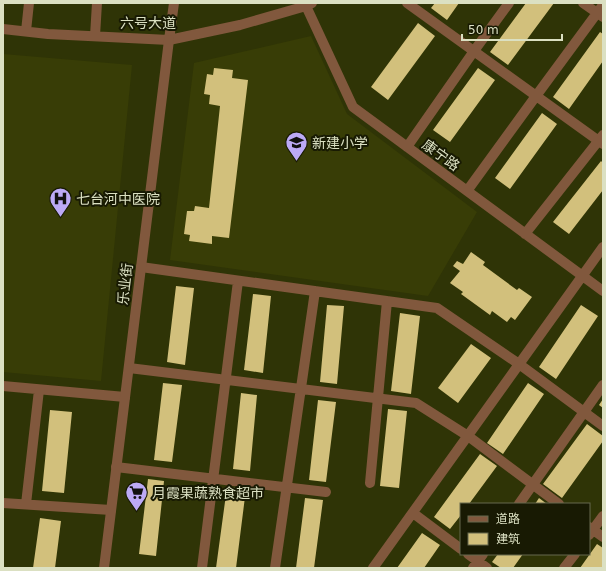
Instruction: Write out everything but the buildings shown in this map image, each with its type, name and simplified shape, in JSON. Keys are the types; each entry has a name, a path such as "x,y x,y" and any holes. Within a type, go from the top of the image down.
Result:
{"street":[{"path":"26,31 29,3"},
{"path":"95,36 97,3"},
{"name":"乐业街","path":"104,568 174,3"},
{"path":"407,3 536,96 602,140 525,234"},
{"path":"407,147 509,3"},
{"path":"467,191 536,96 601,12 583,3"},
{"name":"六号大道","path":"3,29 48,34 169,40 240,25 309,4"},
{"name":"康宁路","path":"309,4 353,107 603,291"},
{"path":"373,568 603,247"},
{"path":"141,267 437,308 519,364 603,426"},
{"path":"202,568 238,281"},
{"path":"275,568 315,291"},
{"path":"370,483 387,301"},
{"path":"129,368 416,403 468,436 558,503"},
{"path":"520,503 603,385"},
{"path":"3,386 125,397"},
{"path":"26,504 39,390"},
{"path":"116,467 326,492"},
{"path":"3,503 111,510"},
{"path":"413,513 460,548"},
{"path":"603,516 590,530 603,537"},
{"path":"469,555 487,568"},
{"path":"564,568 574,555"}],"shaded area":[{"name":"新建小学","path":"311,36 347,114 477,212 428,296 170,260 194,63"},
{"name":"七台河中医院","path":"3,54 132,65 101,381 3,372"}],"place":[{"name":"新建小学","path":"297,162"},
{"name":"七台河中医院","path":"60,218"},
{"name":"月霞果蔬熟食超市","path":"137,512"}]}
